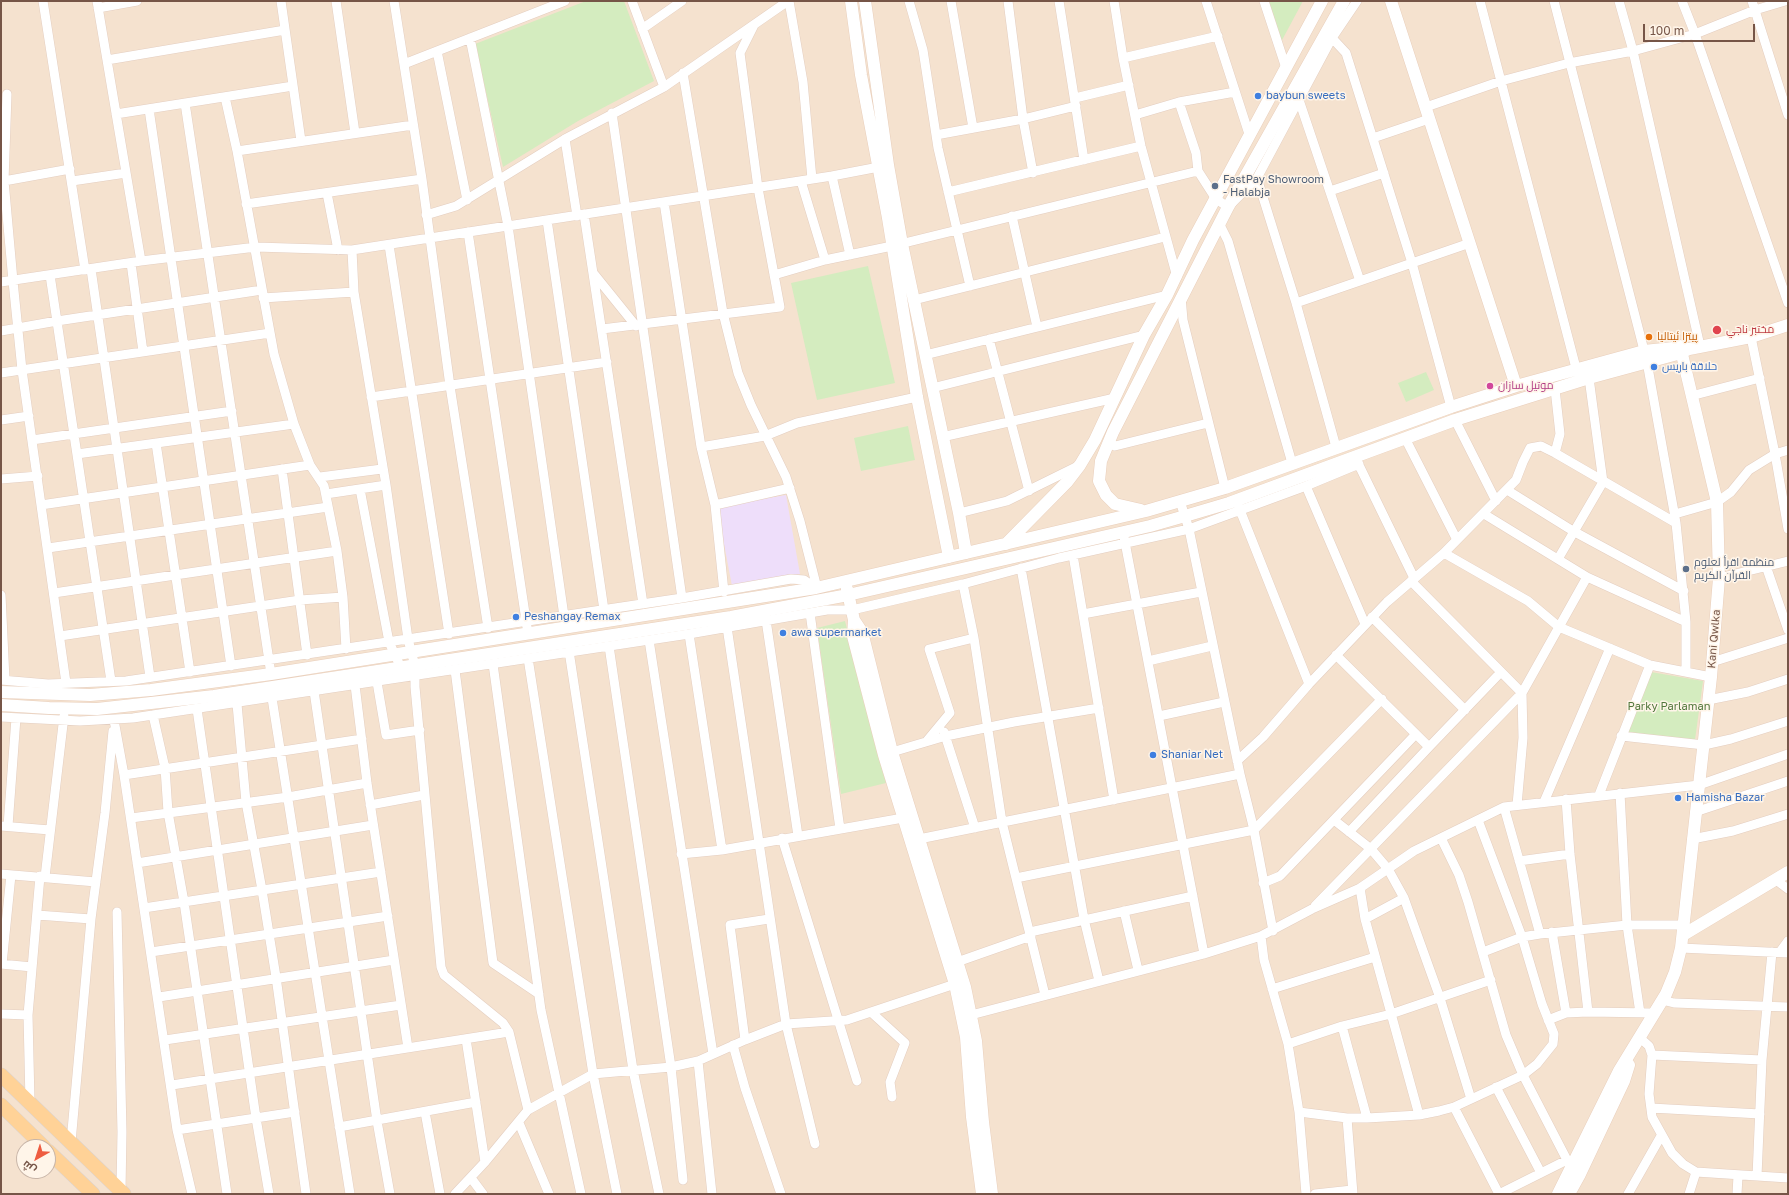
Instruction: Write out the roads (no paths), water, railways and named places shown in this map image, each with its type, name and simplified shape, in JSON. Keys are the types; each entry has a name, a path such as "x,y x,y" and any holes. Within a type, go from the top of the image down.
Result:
{"main road":[{"path":"851,1 861,75 883,166 897,245 917,397 949,557"},
{"path":"865,1 883,166"},
{"path":"1006,544 1067,482 1080,465 1102,426 1144,335 1177,277 1193,240 1322,1"},
{"path":"1146,511 1115,504 1106,495 1099,480 1101,461 1113,432 1181,296 1220,225 1228,207 1344,1"},
{"path":"1391,1 1516,386"},
{"path":"897,245 914,300 966,553"},
{"path":"1,692 56,695 110,694 271,674 394,654 410,645 527,628 637,609 816,588 1146,511 1225,488 1451,407 1576,368 1751,337 1788,325"},
{"name":"Kani Qwlka","path":"1632,1052 1653,1013 1672,983 1681,948 1711,677 1719,578 1717,502 1692,396 1688,348"},
{"path":"1,705 64,715 114,708 215,701 730,623 821,600 848,596 1124,538 1185,516 1238,505 1357,460 1405,438 1455,420 1589,378 1646,356"},
{"path":"1102,426 1113,432"},
{"path":"846,580 853,615 862,632 892,752 919,839 955,984 966,1037 972,1117 982,1194"},
{"path":"853,615 853,636 884,755 903,818 957,962 971,1015 976,1041 983,1122 992,1194"},
{"path":"1684,930 1788,872"},
{"path":"1558,1194 1570,1164 1619,1071 1632,1052"},
{"path":"1569,1194 1624,1081 1632,1052"},
{"path":"1,1075 123,1192"},
{"path":"1,1106 35,1139"},
{"path":"29,1133 46,1117"},
{"path":"56,1158 93,1194"}],"street":[{"path":"43,1 72,181 104,358 150,677"},
{"path":"137,1 97,4 141,261"},
{"path":"281,1 301,141"},
{"path":"336,1 355,133"},
{"path":"394,1 422,179 450,386 488,628"},
{"path":"404,64 565,1"},
{"path":"632,1 664,87"},
{"path":"642,29 682,1"},
{"path":"426,215 456,206 565,139 664,87 789,1 803,82 812,179"},
{"path":"909,1 923,50 936,135 956,230 970,286"},
{"path":"951,1 973,128"},
{"path":"1008,1 1023,119 1033,173"},
{"path":"1059,1 1084,160"},
{"path":"1206,1 1250,134"},
{"path":"1264,1 1286,68"},
{"path":"1179,102 1196,154 1198,171 1216,199 1228,207 1257,178 1332,38 1358,1"},
{"path":"1480,1 1576,368"},
{"path":"1554,1 1646,356 1676,519 1684,591 1686,622 1686,672"},
{"path":"1618,1 1633,51 1688,348"},
{"path":"1682,1 1695,34 1788,304"},
{"path":"1373,138 1501,81 1569,63 1633,51 1695,34 1754,6 1785,1"},
{"path":"1117,2 1123,58 1141,146 1177,277"},
{"path":"1754,6 1788,115"},
{"path":"740,53 754,25"},
{"path":"107,60 285,30"},
{"path":"1123,58 1218,36"},
{"path":"470,38 508,226 528,374 564,616"},
{"path":"1332,38 1346,53 1412,263 1451,407"},
{"path":"602,329 780,307 758,188 740,53 737,47 728,42"},
{"path":"437,51 467,200"},
{"path":"683,73 723,313 738,373 765,436 790,488 816,588 821,600"},
{"path":"936,135 1023,119 1129,85"},
{"path":"116,114 293,86"},
{"path":"1135,115 1179,102 1235,92"},
{"path":"7,94 4,181 13,281 22,370 66,683"},
{"path":"225,97 256,247 262,294 270,333 294,424 310,465 320,477 326,494 337,551 343,597 346,649"},
{"path":"1299,100 1360,281"},
{"path":"185,103 241,475 256,563 268,661 271,674"},
{"path":"149,109 231,666"},
{"path":"612,113 626,208 639,325 682,598"},
{"path":"237,151 413,124"},
{"path":"565,139 593,273 602,329 637,609"},
{"path":"948,192 1033,173 1141,146"},
{"path":"1,282 141,261 256,247 352,250 758,188 883,166"},
{"path":"4,181 70,169"},
{"path":"774,275 825,260 897,245 1198,171"},
{"path":"1330,191 1384,172"},
{"path":"72,181 126,173"},
{"path":"832,176 850,255"},
{"path":"1257,178 1296,303 1336,447"},
{"path":"246,204 422,179"},
{"path":"801,181 825,260"},
{"path":"327,193 338,250"},
{"path":"664,202 683,319 701,447 715,505 724,592"},
{"path":"1012,216 1037,327"},
{"path":"547,220 604,610"},
{"path":"1220,225 1228,241 1292,464"},
{"path":"468,232 527,628"},
{"path":"914,300 1165,237"},
{"path":"1296,303 1470,243"},
{"path":"389,245 449,634"},
{"path":"352,250 354,292 382,469 386,485 410,645 409,672"},
{"path":"131,263 143,352"},
{"path":"593,273 639,325"},
{"path":"50,275 85,499 111,681"},
{"path":"1,332 57,321 214,297 262,294 354,292"},
{"path":"925,355 1167,295"},
{"path":"1181,296 1183,320 1225,488"},
{"path":"1,373 270,333"},
{"path":"932,388 1144,335"},
{"path":"1751,337 1775,454 1788,529"},
{"path":"989,339 1029,491"},
{"path":"371,397 607,362"},
{"path":"1558,559 1573,531 1604,482 1589,378"},
{"path":"1692,396 1760,378"},
{"path":"1555,389 1560,434 1555,453"},
{"path":"701,447 765,436 796,423 917,397"},
{"path":"942,437 1115,398"},
{"path":"32,440 232,411"},
{"path":"1,420 29,416"},
{"path":"1455,420 1496,501"},
{"path":"1108,443 1115,446 1208,423"},
{"path":"77,454 294,424"},
{"path":"1405,438 1457,540"},
{"path":"156,443 190,672"},
{"path":"1237,761 1263,737 1336,654 1369,620 1444,553 1507,490 1516,480 1530,448 1541,446 1604,482 1676,519 1717,502 1732,492 1749,470 1775,454 1788,450"},
{"path":"1,717 16,718 64,715 114,720 197,709 215,701 237,704 377,682 409,672 455,670 493,664 528,658 551,649 569,652 689,634 730,623 766,620 827,610 853,615 1073,555 1124,538 1189,529 1238,505 1306,486 1357,460 1413,580 1522,693 1524,738 1517,805"},
{"path":"41,505 310,465"},
{"path":"959,513 988,507 1029,491 1080,465"},
{"path":"282,469 307,655"},
{"path":"320,477 382,469"},
{"path":"1,479 38,476"},
{"path":"326,494 386,485"},
{"path":"1306,486 1369,620 1465,710"},
{"path":"715,505 790,488"},
{"path":"360,489 389,642 394,654 409,672 415,687 420,730 424,795 442,971 503,1023 509,1032 528,1110"},
{"path":"1507,490 1573,531 1684,591"},
{"path":"1180,501 1189,529 1224,702 1254,830 1273,931"},
{"path":"1238,505 1309,684"},
{"path":"48,548 328,507"},
{"path":"1484,514 1586,577 1686,622"},
{"path":"1124,538 1204,954"},
{"path":"54,593 337,551"},
{"path":"1444,553 1528,601 1559,627 1650,665 1711,677"},
{"path":"1073,555 1114,800"},
{"path":"1719,578 1788,561"},
{"path":"1766,566 1788,630"},
{"path":"1022,568 1074,867 1084,919 1099,981"},
{"path":"1312,909 1522,693 1586,577"},
{"path":"1,595 3,680 48,684 111,681 150,677 268,661 389,642 410,645 449,634 488,628 527,628 564,616 604,610 637,609 682,598 795,579 809,582 816,588"},
{"path":"963,584 974,638 1002,822 1045,995"},
{"path":"1083,614 1201,592"},
{"path":"60,636 300,600 343,597"},
{"path":"810,613 840,829"},
{"path":"766,620 798,836"},
{"path":"730,623 758,842 786,1024 815,1144"},
{"path":"689,634 722,850"},
{"path":"926,742 950,713 929,649 974,638"},
{"path":"1712,662 1788,638"},
{"path":"649,640 713,1054"},
{"path":"609,646 671,1067 683,1180"},
{"path":"1148,660 1212,646"},
{"path":"1544,802 1610,648"},
{"path":"569,652 633,1070 659,1194"},
{"path":"1336,654 1429,747"},
{"path":"528,658 593,1074 617,1194"},
{"path":"493,664 539,994 581,1194"},
{"path":"1599,795 1650,665"},
{"path":"455,670 492,963 539,994"},
{"path":"1349,832 1501,672"},
{"path":"1708,700 1748,692 1788,679"},
{"path":"377,682 386,735 420,730"},
{"path":"355,685 370,805 408,1048"},
{"path":"314,691 377,1121 390,1194"},
{"path":"272,698 350,1194"},
{"path":"1016,878 1254,830 1382,699"},
{"path":"1159,716 1224,702"},
{"path":"237,704 246,802 276,977 306,1194"},
{"path":"892,752 946,736 1047,716 1099,708"},
{"path":"197,709 256,1118 269,1194"},
{"path":"30,1102 28,1015 32,967 37,915 50,830 64,715"},
{"path":"153,715 165,768 168,812 177,857 205,1034 227,1194"},
{"path":"16,718 5,826 50,830"},
{"path":"114,720 152,952 178,1130 192,1194"},
{"path":"71,1142 91,919 114,720"},
{"path":"1621,736 1704,745 1731,739 1788,721"},
{"path":"941,723 975,828"},
{"path":"1263,884 1280,876 1416,734"},
{"path":"124,775 362,739"},
{"path":"971,1015 1138,970 1204,954 1261,936 1312,909 1360,888 1414,851 1504,807 1599,795 1699,785 1788,754"},
{"path":"919,839 1240,774"},
{"path":"1696,812 1788,781"},
{"path":"131,818 288,797 367,783"},
{"path":"1620,793 1627,925 1640,1013"},
{"path":"370,805 424,795"},
{"path":"1566,799 1570,854 1588,1012"},
{"path":"1504,807 1540,934"},
{"path":"1692,839 1734,831 1788,814"},
{"path":"681,854 722,850 758,842 903,818"},
{"path":"1334,820 1371,849 1388,869 1404,898 1440,998 1471,1099"},
{"path":"1299,1112 1347,1118 1367,1118 1419,1115 1454,1107 1523,1075 1537,1064 1553,1044 1554,1034 1548,1020 1522,938 1478,820"},
{"path":"137,863 373,825"},
{"path":"782,838 857,1081"},
{"path":"1441,838 1459,875 1483,952 1506,1035 1523,1075 1570,1164 1541,1173 1499,1194 1454,1107"},
{"path":"1519,861 1570,854"},
{"path":"144,908 381,872"},
{"path":"1,874 96,882"},
{"path":"11,875 2,964 32,967"},
{"path":"1776,880 1788,889"},
{"path":"1360,888 1365,919 1419,1115"},
{"path":"957,962 1031,934 1084,919 1193,896"},
{"path":"1365,919 1404,898"},
{"path":"1124,911 1138,970"},
{"path":"117,912 123,1192"},
{"path":"37,915 91,919"},
{"path":"152,952 388,916"},
{"path":"745,1040 730,925 769,919"},
{"path":"1483,952 1522,938 1578,929 1627,925 1684,930"},
{"path":"1552,932 1566,1014"},
{"path":"1261,936 1264,960 1288,1044 1299,1112 1306,1194"},
{"path":"1756,1176 1762,1060 1767,1007 1780,952 1788,941"},
{"path":"1681,948 1780,952"},
{"path":"1272,989 1375,957"},
{"path":"159,997 276,977 394,960"},
{"path":"1288,1044 1342,1026 1391,1014 1491,980"},
{"path":"455,1194 519,1123 528,1110 593,1074 671,1067 698,1061 786,1024 847,1020 955,984"},
{"path":"1662,1000 1674,1003 1788,1007"},
{"path":"165,1040 322,1018 401,1005"},
{"path":"871,1012 905,1043 890,1082 892,1097"},
{"path":"1548,1020 1566,1014 1588,1012 1653,1013"},
{"path":"1,1014 28,1015"},
{"path":"1342,1026 1367,1118"},
{"path":"172,1085 250,1072 368,1056 509,1032"},
{"path":"1640,1038 1649,1046 1652,1055 1649,1094 1652,1117 1661,1136 1672,1153 1683,1164 1696,1172 1738,1176 1788,1178"},
{"path":"466,1039 485,1162"},
{"path":"733,1045 745,1088 781,1194"},
{"path":"1652,1055 1762,1060"},
{"path":"698,1061 712,1194"},
{"path":"1496,1087 1541,1173"},
{"path":"339,1127 476,1102"},
{"path":"1651,1108 1760,1114"},
{"path":"178,1130 295,1112"},
{"path":"425,1112 440,1194"},
{"path":"1315,1194 1353,1192 1347,1118"},
{"path":"519,1123 549,1194"},
{"path":"1628,1194 1661,1136"},
{"path":"1689,1194 1696,1172"},
{"path":"1737,1194 1738,1176"},
{"path":"470,1178 483,1194"}],"place":[{"name":"baybun sweets","path":"1258,96"},
{"name":"FastPay Showroom - Halabja","path":"1215,186"},
{"name":"مختبر ناجي","path":"1717,330"},
{"name":"پیتزا ئیتالیا","path":"1649,337"},
{"name":"حلاقة باریس","path":"1654,367"},
{"name":"موتيل سازان","path":"1490,386"},
{"name":"منظمة اقرأ لعلوم القرآن الكريم","path":"1686,569"},
{"name":"Peshangay Remax","path":"516,617"},
{"name":"awa supermarket","path":"783,633"},
{"name":"Shaniar Net","path":"1153,755"},
{"name":"Hamisha Bazar","path":"1678,798"}],"park label":[{"name":"Parky Parlaman","path":"1669,707"}]}
